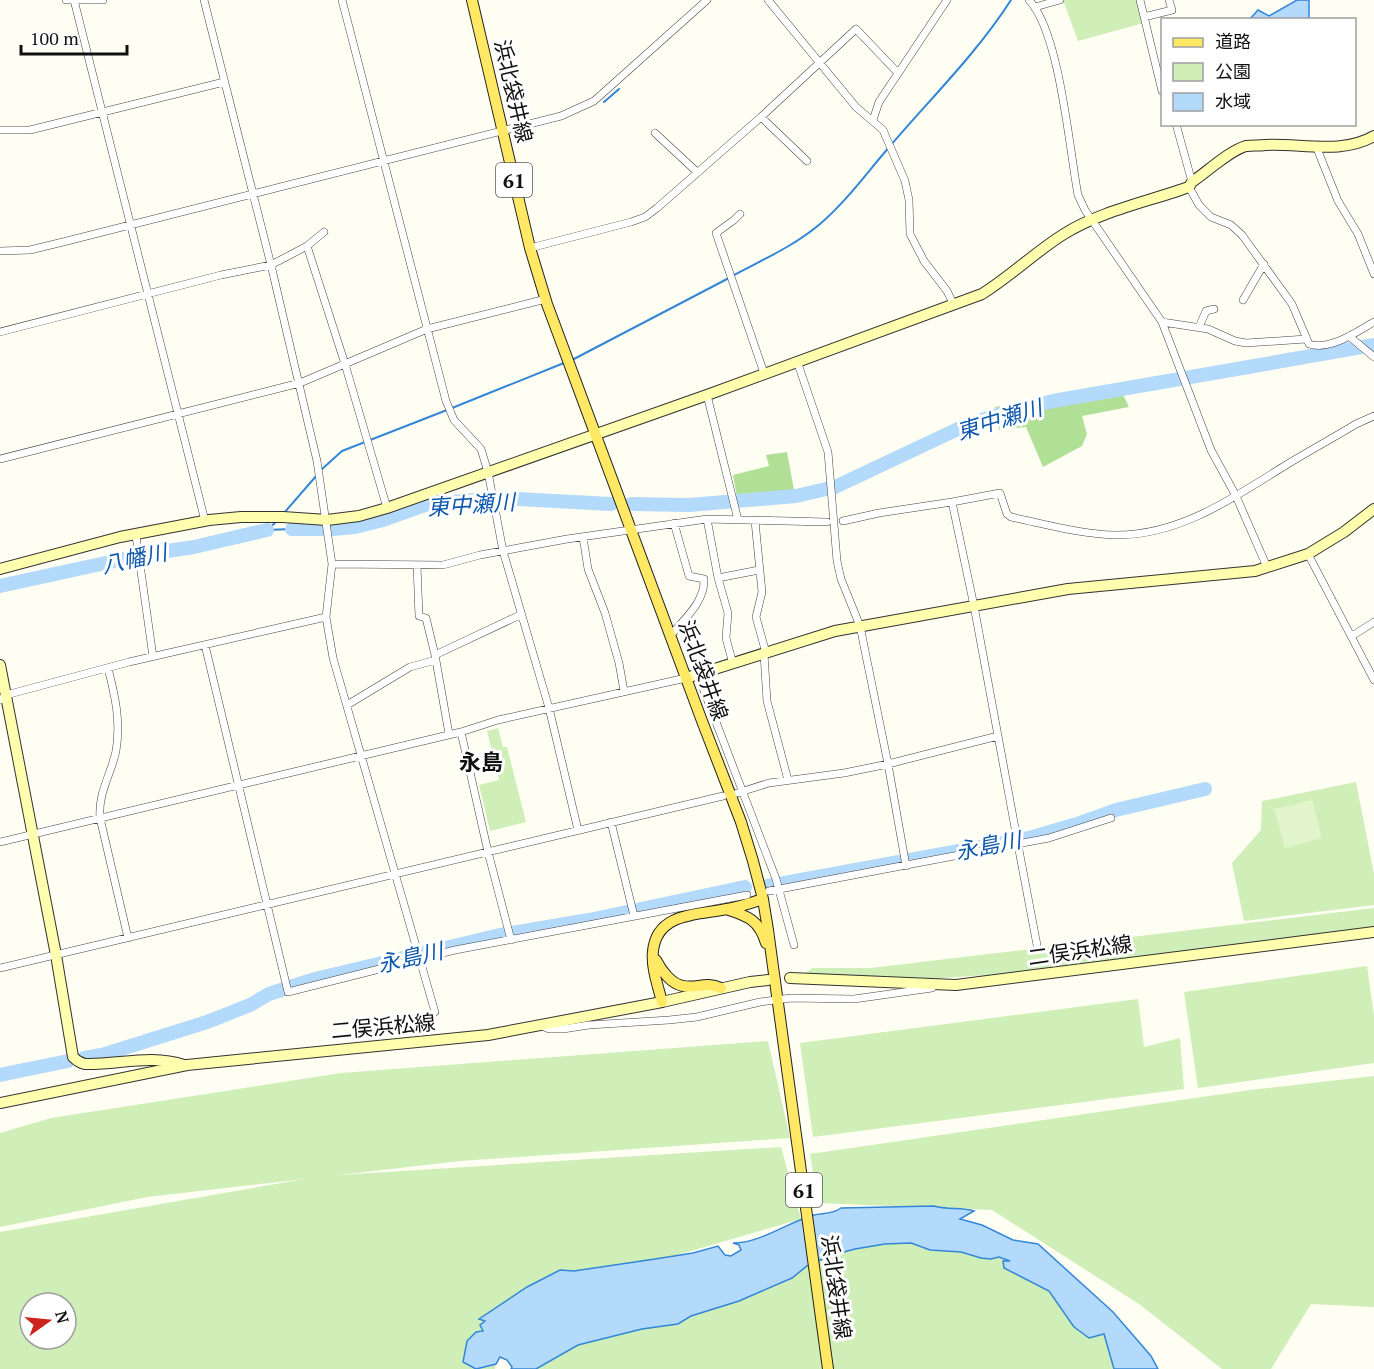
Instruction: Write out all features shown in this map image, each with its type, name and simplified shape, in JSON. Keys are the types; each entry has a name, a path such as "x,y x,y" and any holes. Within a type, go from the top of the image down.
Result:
{"main road":[{"name":"浜北袋井線","path":"472,0 530,248 546,299 594,434 671,635 692,676 766,895 773,967 828,1369"},
{"path":"662,1002 652,952 656,938 669,922 684,915 726,909 766,895"},
{"path":"726,909 749,917 758,924 773,967"},
{"path":"652,952 660,969 671,980 683,986 711,984 721,988"}],"street":[{"path":"66,0 103,0"},
{"path":"74,0 206,521"},
{"path":"204,0 300,382 318,467 332,564 326,617 333,658 435,1012"},
{"path":"342,0 382,161 448,405 454,420 481,449 488,472 503,551 549,708 578,830"},
{"path":"0,251 30,250 561,116 594,101 707,0"},
{"path":"768,0 856,107 883,130 905,180 909,200 910,234 924,261 947,291 954,305"},
{"path":"873,120 879,102 947,0"},
{"path":"1029,0 1035,7 1050,41 1078,195 1085,210 1162,322 1211,450 1236,496 1267,567"},
{"path":"1035,7 1060,0"},
{"path":"1140,0 1161,87"},
{"path":"1144,17 1172,10 1169,0"},
{"path":"530,248 645,217 761,117 856,29 897,73"},
{"path":"0,130 30,130 224,82"},
{"path":"761,117 807,161"},
{"path":"1176,126 1190,184 1204,211 1237,230 1292,304 1306,339 1311,345 1317,346 1349,336 1374,322"},
{"path":"655,133 697,172"},
{"path":"0,569 120,537 136,536 206,521 241,517 327,520 359,516 387,508 982,294 1063,234 1092,219 1190,184 1228,155 1246,146 1340,146 1374,136"},
{"path":"1319,146 1318,151 1338,201 1358,234 1374,274"},
{"path":"740,214 716,232 764,373"},
{"path":"0,332 148,293 271,265 307,246 324,232"},
{"path":"307,246 345,364 387,508"},
{"path":"1243,300 1264,264"},
{"path":"0,459 300,382 427,329 546,299"},
{"path":"1199,327 1206,311 1214,309"},
{"path":"1162,322 1199,327 1246,343 1306,339"},
{"path":"1349,336 1374,357"},
{"path":"797,361 828,452 841,579 860,626 906,863"},
{"path":"707,394 738,520"},
{"path":"843,521 1000,493 1007,514 1011,517 1094,533 1117,535 1145,532 1190,521 1356,424 1374,416"},
{"path":"952,502 974,606 1037,945"},
{"path":"0,842 460,732 498,720 692,676 835,631 1068,589 1255,571 1308,554 1344,532 1374,509"},
{"path":"332,564 443,565 503,551 583,537 706,519 827,522"},
{"path":"706,519 728,613 726,638 733,664"},
{"path":"755,520 762,592 756,617 765,653 767,700 788,780"},
{"path":"671,635 695,607 705,591 704,579 689,576 674,523"},
{"path":"136,536 153,657"},
{"path":"583,537 588,569 606,613 624,691"},
{"path":"1308,554 1374,680"},
{"path":"417,565 419,616 426,618 436,658 449,734"},
{"path":"718,578 759,570"},
{"path":"347,705 410,667 436,658 520,615"},
{"path":"3,698 108,668 326,617"},
{"path":"1352,636 1374,622"},
{"path":"206,645 287,988 419,956 633,914 747,895"},
{"path":"0,665 3,698 33,835 73,1057 83,1064 137,1060 172,1061 187,1065"},
{"path":"108,668 117,706 118,725 115,752 99,802 100,818 128,938"},
{"path":"692,676 776,879 794,945"},
{"path":"460,732 511,939"},
{"path":"739,792 788,780 844,773 888,764 998,736"},
{"path":"0,968 723,796"},
{"path":"766,895 779,890 906,863 1049,838 1111,818"},
{"path":"611,822 633,914"},
{"name":"二俣浜松線","path":"790,978 946,985 1374,932"},
{"name":"二俣浜松線","path":"0,1103 187,1065 448,1040 540,1026 768,980"},
{"path":"540,1026 549,1029 563,1029 669,1020 697,1017 760,1002 779,1006 791,998 854,999 946,985"}],"green space":[{"path":"1063,0 1137,0 1144,23 1078,41"},
{"path":"1119,386 1129,407 1082,416 1087,434 1082,446 1043,467 1026,427 999,430 995,407"},
{"path":"787,452 794,490 737,497 733,475 769,466 766,455"},
{"path":"498,728 503,747 507,747 526,822 490,831 479,785 499,780 487,731"},
{"path":"1356,782 1374,874 1374,905 1244,921 1232,863 1261,830 1262,801"},
{"path":"1312,800 1322,838 1285,848 1274,809"},
{"path":"1374,908 1374,927 1218,949 987,975 927,979 803,976 812,968 871,968"},
{"path":"1367,966 1374,1015 1374,1063 1198,1088 1184,992"},
{"path":"1138,999 1144,1047 1180,1038 1184,1089 813,1137 800,1043"},
{"path":"768,1041 790,1138 460,1161 339,1175 781,1147 801,1219 670,1257 550,1275 464,1362 496,1364 495,1369 0,1369 0,1232 305,1179 147,1197 0,1227 0,1133 51,1118 341,1073"},
{"path":"1374,1076 1374,1307 1311,1304 1271,1369 1222,1369 1139,1304 992,1210 818,1203 810,1154 1250,1090"},
{"path":"891,1233 999,1257 1103,1325 1127,1369 525,1369 605,1322 683,1322 787,1254"}],"water":[{"path":"1297,0 1309,0 1309,18 1251,18 1258,10 1269,16"},
{"path":"934,1206 974,1211 960,1219 982,1225 1013,1240 1038,1244 1113,1312 1151,1356 1158,1369 1114,1369 1104,1334 1089,1338 1074,1327 1049,1291 1004,1268 1003,1261 1010,1261 999,1257 981,1258 961,1252 930,1250 911,1243 885,1244 829,1256 807,1266 792,1278 739,1301 691,1316 678,1324 642,1329 578,1345 536,1369 511,1369 507,1360 500,1357 496,1364 476,1369 463,1362 467,1341 476,1332 483,1331 480,1325 485,1321 479,1319 527,1287 560,1270 574,1271 655,1259 693,1253 718,1246 725,1255 731,1256 741,1250 739,1245 733,1243 754,1240 804,1218 841,1208"}],"waterway":[{"path":"734,275 800,239 830,215 969,57 1011,0"},
{"path":"604,102 619,89"},
{"path":"572,360 729,278"},
{"name":"東中瀬川","path":"631,504 689,505 796,496 835,487 960,428 990,417 1053,401 1374,345"},
{"path":"452,408 564,363"},
{"path":"321,470 342,451 447,410"},
{"path":"284,513 317,475"},
{"name":"東中瀬川","path":"333,529 355,527 383,520 428,504 499,498 611,504"},
{"path":"276,522 267,530 292,529"},
{"name":"東中瀬川","path":"292,529 322,529"},
{"name":"八幡川","path":"0,586 267,530"},
{"name":"永島川","path":"768,886 1029,838 1116,810 1205,789"},
{"name":"永島川","path":"84,1058 102,1055 207,1022 250,1005 269,994 315,979 500,935 589,920 745,887"},
{"name":"永島川","path":"0,1075 68,1061"}],"district":[{"name":"永島","path":"481,761"}]}
